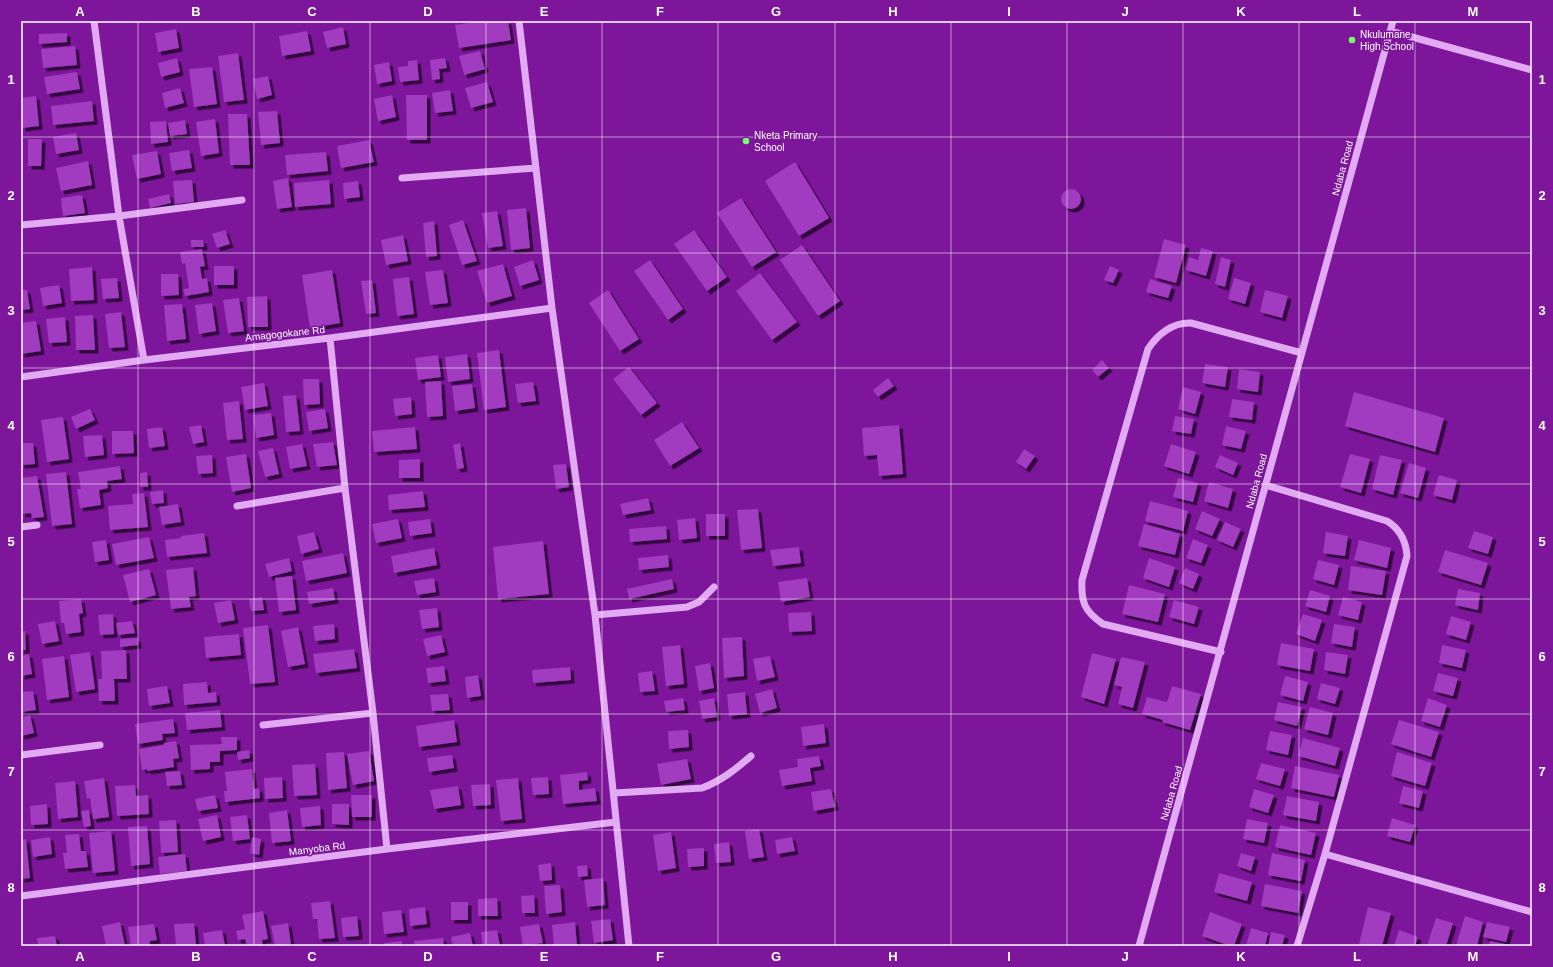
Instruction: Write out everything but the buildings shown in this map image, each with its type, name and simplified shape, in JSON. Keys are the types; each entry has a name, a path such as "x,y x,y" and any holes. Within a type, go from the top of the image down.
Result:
{"street":[{"path":"94,21 119,216 144,360"},
{"path":"519,21 552,308 595,615 629,946"},
{"name":"Ndaba Road","path":"1142,945 1265,485 1393,21"},
{"path":"1390,31 1532,70"},
{"path":"402,178 536,168"},
{"path":"21,225 119,216 242,200"},
{"name":"Amagogokane Rd","path":"21,376 330,338 552,308"},
{"path":"1221,652 1103,624 1091,615 1084,604 1081,594 1082,580 1148,349 1154,340 1165,330 1182,322 1191,322 1302,353"},
{"path":"330,338 344,488 387,849"},
{"path":"1265,485 1387,521 1398,530 1407,547 1407,556 1325,854 1297,946"},
{"path":"237,506 344,488"},
{"path":"21,527 37,525"},
{"path":"595,615 687,607 699,602 714,587"},
{"path":"263,725 372,713"},
{"path":"21,756 100,745"},
{"path":"614,793 702,788 725,777 751,756"},
{"name":"Manyoba Rd","path":"21,896 387,849 616,822"},
{"path":"1325,854 1532,912"}],"place":[{"name":"Nkulumane High School","path":"1352,40"},
{"name":"Nketa Primary School","path":"746,141"}]}
